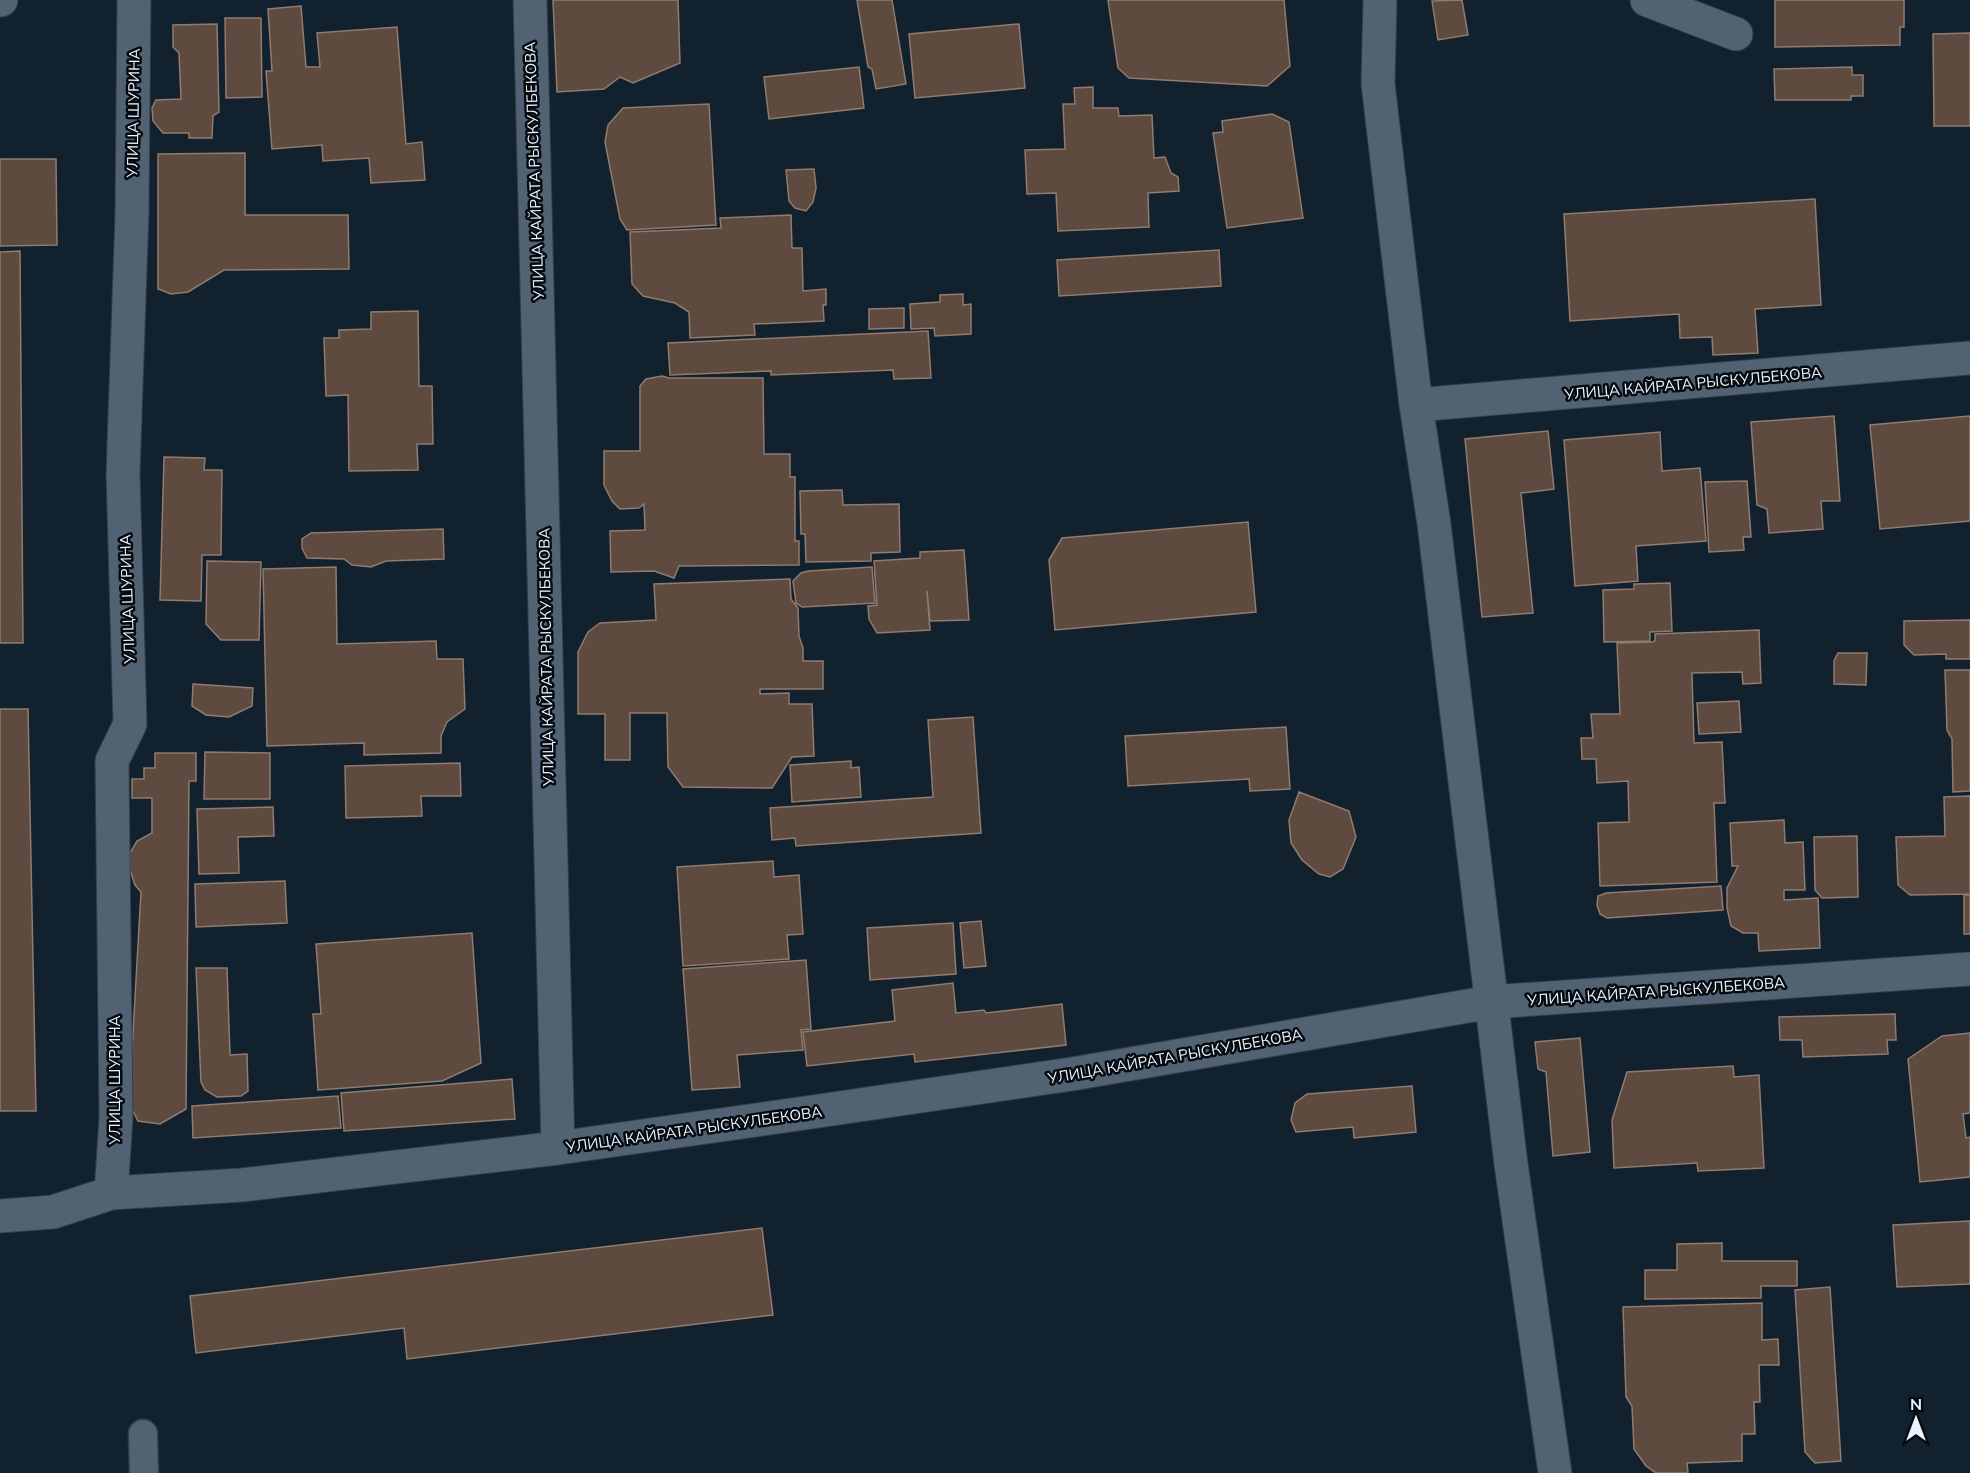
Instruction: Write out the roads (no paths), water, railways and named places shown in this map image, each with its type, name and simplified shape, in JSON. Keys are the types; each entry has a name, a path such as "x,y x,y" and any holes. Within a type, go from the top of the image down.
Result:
{"street":[{"name":"УЛИЦА ШУРИНА","path":"111,1193 116,1118 112,761 130,724 123,474 132,213 134,0"},
{"name":"УЛИЦА КАЙРАТА РЫСКУЛБЕКОВА","path":"530,0 558,1148 1072,1074 1491,1002 1970,969"},
{"path":"1380,0 1378,84 1416,405 1434,524 1511,1164 1555,1473"},
{"path":"1647,0 1736,34"},
{"name":"УЛИЦА КАЙРАТА РЫСКУЛБЕКОВА","path":"1416,405 1970,358"},
{"path":"0,1216 53,1212 111,1193 242,1185 558,1148"}],"lane":[{"path":"143,1434 144,1473"}]}
